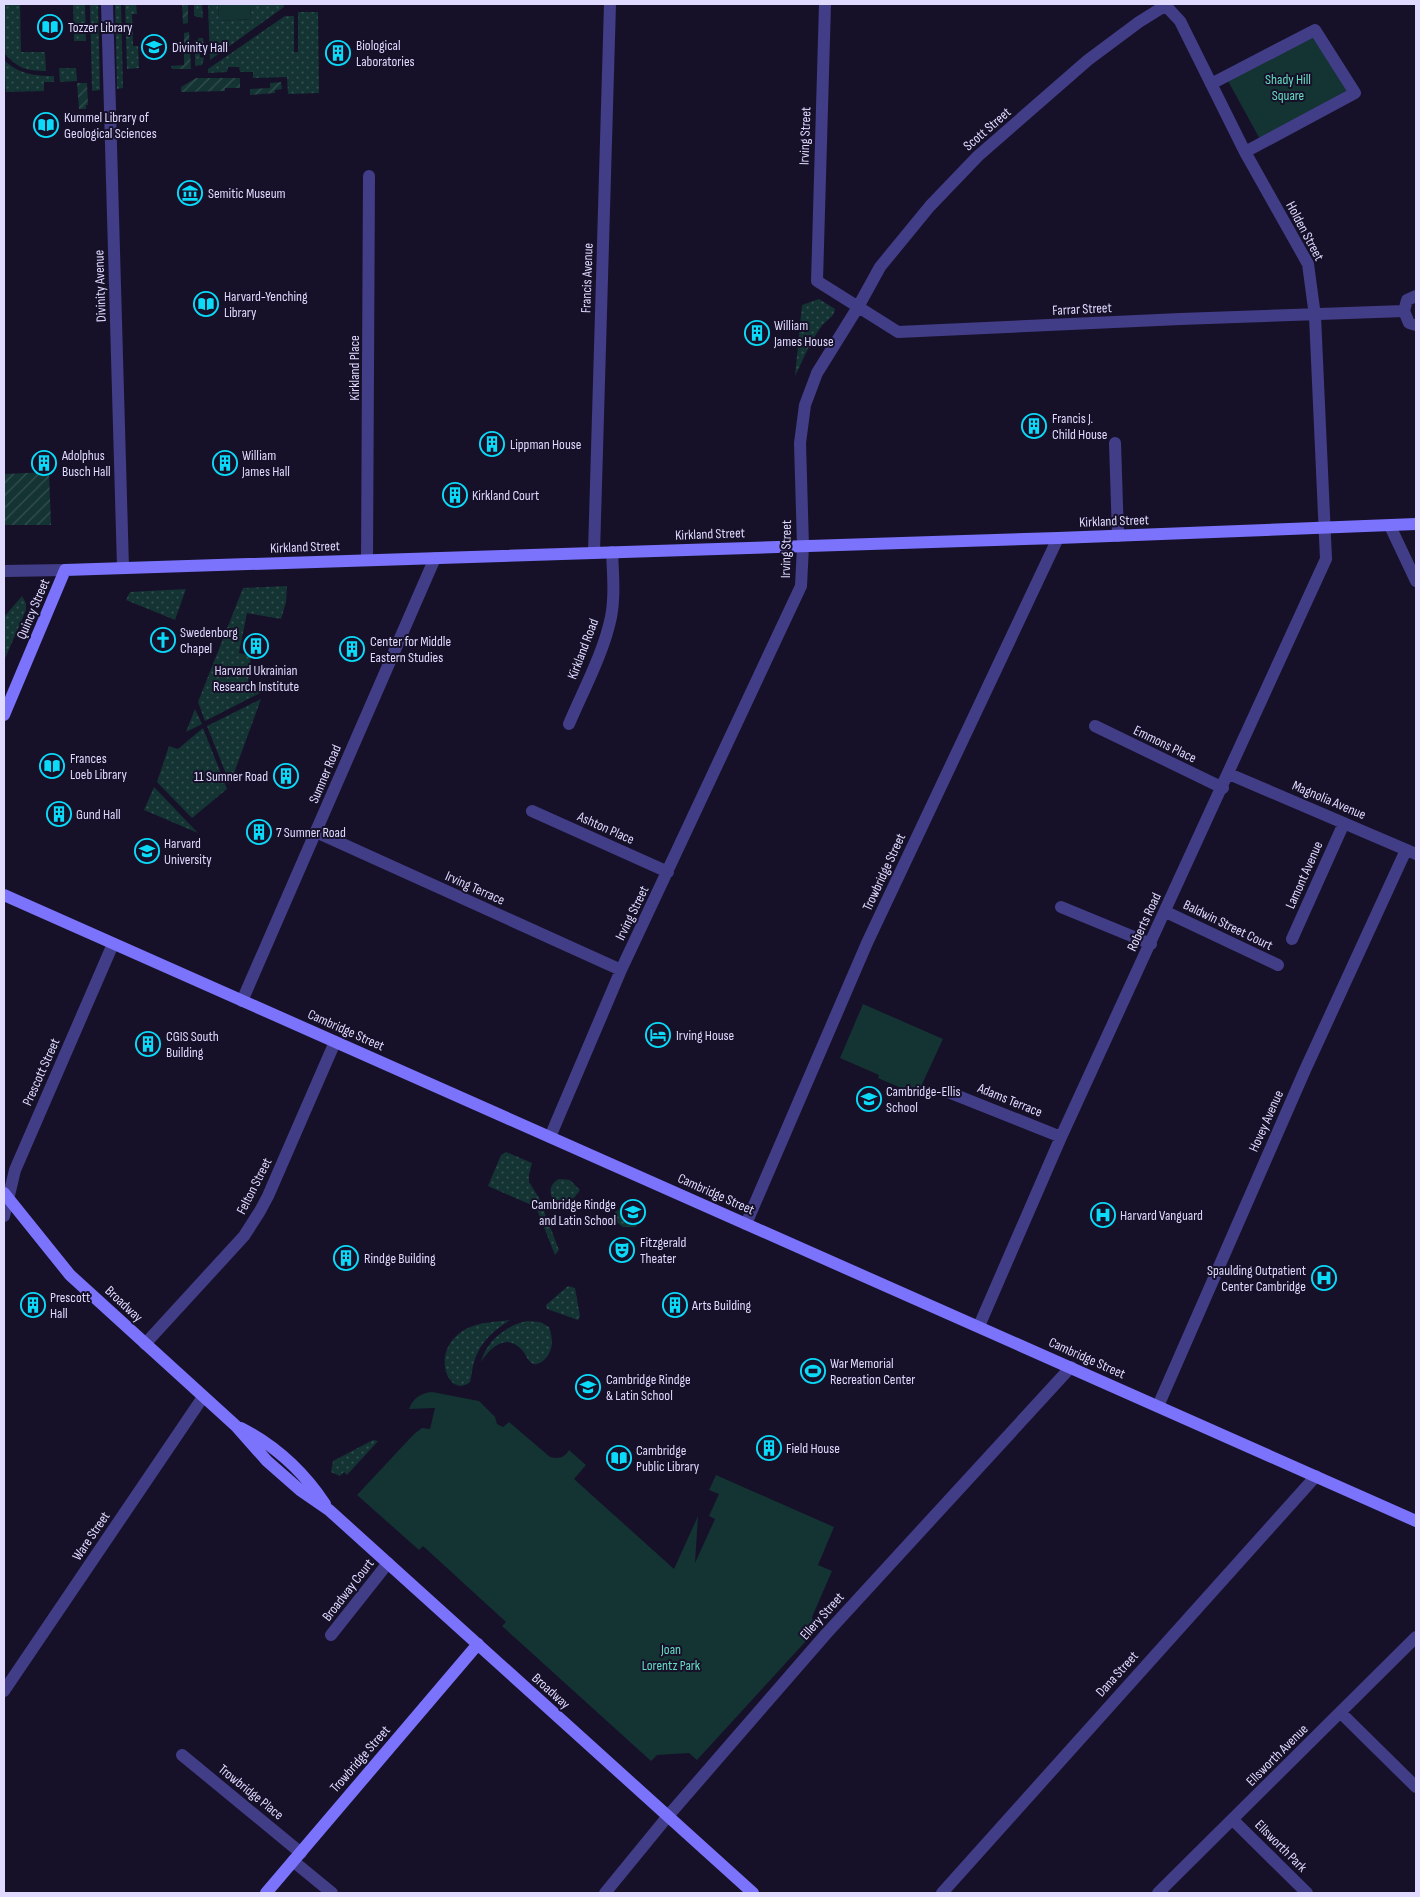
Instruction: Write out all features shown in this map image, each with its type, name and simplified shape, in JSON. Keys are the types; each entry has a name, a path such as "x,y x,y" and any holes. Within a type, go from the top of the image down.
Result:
{"main road":[{"name":"Kirkland Street","path":"66,570 1118,536 1416,524"},
{"name":"Quincy Street","path":"4,715 66,570"},
{"name":"Cambridge Street","path":"4,895 1416,1521"},
{"name":"Broadway","path":"6,1195 70,1275 236,1426 267,1443 290,1462 308,1480 330,1510 751,1893"},
{"name":"Trowbridge Street","path":"266,1893 478,1644"}],"street":[{"name":"Divinity Avenue","path":"107,4 123,568"},
{"name":"Francis Avenue","path":"594,553 610,4"},
{"name":"Irving Street","path":"550,1137 621,970 801,586 803,546 800,443 806,405 816,373 858,307 817,280 825,4"},
{"name":"Scott Street","path":"858,307 881,266 930,206 978,156 1088,60 1166,4"},
{"name":"Holden Street","path":"1166,4 1180,20 1246,152 1308,264 1315,316 1324,528"},
{"path":"1211,84 1315,30 1355,93 1246,152"},
{"name":"Kirkland Place","path":"367,560 369,176"},
{"path":"1416,296 1407,300 1404,311 1409,323 1416,325"},
{"name":"Farrar Street","path":"858,307 898,332 1404,311"},
{"path":"1116,443 1118,536"},
{"path":"1390,526 1416,582"},
{"name":"Roberts Road","path":"978,1326 1062,1137 1326,559 1324,528"},
{"name":"Trowbridge Street","path":"746,1224 862,952 1058,538"},
{"name":"Kirkland Road","path":"569,724 606,637 611,617 613,590 612,552"},
{"name":"Sumner Road","path":"242,1001 435,558"},
{"name":"Kirkland Street","path":"4,572 66,570"},
{"name":"Emmons Place","path":"1095,726 1223,788"},
{"name":"Magnolia Avenue","path":"1229,774 1411,852"},
{"name":"Ashton Place","path":"532,811 668,872"},
{"name":"Lamont Avenue","path":"1292,939 1344,822"},
{"name":"Irving Terrace","path":"316,832 621,970"},
{"name":"Hovey Avenue","path":"1158,1406 1305,1070 1411,852"},
{"path":"1061,907 1151,944"},
{"name":"Baldwin Street Court","path":"1166,912 1278,966"},
{"name":"Prescott Street","path":"4,1216 6,1195 14,1170 114,944"},
{"name":"Felton Street","path":"145,1344 244,1236 258,1215 335,1042"},
{"name":"Adams Terrace","path":"948,1092 1062,1137"},
{"name":"Ellery Street","path":"605,1893 668,1816 833,1627 1071,1367"},
{"name":"Ware Street","path":"4,1692 203,1397"},
{"name":"Dana Street","path":"942,1893 1316,1476"},
{"name":"Broadway Court","path":"331,1635 388,1563"},
{"name":"Ellsworth Avenue","path":"1158,1893 1416,1637"},
{"path":"1341,1713 1416,1787"},
{"name":"Trowbridge Place","path":"182,1755 297,1857 332,1893"},
{"name":"Ellsworth Park","path":"1233,1820 1307,1893"}],"green space":[{"path":"4,4 20,4 21,52 45,52 46,71 22,68 4,53"},
{"path":"73,4 85,4 86,41 74,41"},
{"path":"90,4 98,4 100,90 92,91"},
{"path":"115,4 121,4 123,88 117,89"},
{"path":"125,4 136,4 137,14 132,14 133,46 138,46 139,68 127,69"},
{"path":"182,4 188,4 188,23 183,24"},
{"path":"194,4 202,4 203,18 194,16"},
{"path":"208,4 218,4 219,21 251,19 250,4 284,4 284,7 210,60"},
{"path":"218,4 250,4 251,19 219,21"},
{"path":"298,12 318,12 319,93 288,94 287,77 253,78 253,72 240,72 239,67 228,67 227,72 208,73 208,69 285,16 294,16 294,52 298,52"},
{"path":"189,32 191,69 172,69 171,66 184,65 184,33"},
{"name":"Shady Hill Square","path":"1316,33 1348,92 1261,141 1228,81"},
{"path":"203,38 204,47 200,47 200,57 204,58 202,65 195,66 195,40"},
{"path":"4,60 15,68 27,73 54,76 54,82 44,82 44,91 6,92"},
{"path":"59,68 76,68 77,81 60,82"},
{"path":"196,78 240,78 240,88 225,88 225,91 181,92 181,87"},
{"path":"281,82 282,89 275,90 275,93 250,95 250,89 270,88 270,83"},
{"path":"77,83 87,83 88,105 86,105 86,109 79,109"},
{"path":"819,299 835,309 831,317 817,333 795,376 802,305"},
{"path":"49,472 51,525 4,525 4,474"},
{"path":"287,586 286,602 281,619 247,613 239,653 251,656 248,682 265,684 264,691 205,721 198,702 243,588"},
{"path":"186,589 175,620 126,600 130,592"},
{"path":"22,596 26,603 26,610 4,661 4,617"},
{"path":"261,699 230,784 207,726"},
{"path":"195,709 202,724 186,732"},
{"path":"203,728 227,789 192,818 157,782 169,746 178,749"},
{"path":"154,787 198,833 144,810"},
{"path":"863,1004 943,1039 917,1095 878,1078 879,1075 840,1058"},
{"path":"506,1152 532,1163 529,1182 539,1198 559,1250 555,1255 536,1207 488,1186 501,1155"},
{"path":"559,1179 570,1180 580,1190 574,1198 555,1203 551,1187"},
{"path":"624,1206 636,1209 639,1213 640,1222 635,1227 623,1227 615,1221 615,1212"},
{"path":"568,1286 575,1288 580,1316 578,1320 547,1309 546,1305"},
{"path":"510,1320 498,1328 480,1349 474,1362 470,1382 462,1386 455,1384 449,1378 445,1369 445,1359 448,1347 455,1337 473,1326"},
{"path":"527,1321 540,1322 549,1327 552,1344 550,1353 544,1360 534,1364 515,1344 504,1342 489,1352 481,1362 487,1347 498,1335 512,1326"},
{"name":"Joan Lorentz Park","path":"432,1392 479,1401 495,1417 497,1424 503,1427 509,1422 550,1457 561,1457 569,1450 586,1465 574,1479 674,1569 698,1516 695,1563 715,1519 709,1516 719,1494 709,1490 716,1475 834,1527 818,1565 832,1571 812,1617 816,1630 697,1760 689,1753 657,1755 651,1761 502,1626 506,1622 423,1546 419,1550 357,1495 414,1434 422,1428 430,1429 435,1408 409,1409 418,1397"},
{"path":"373,1440 378,1441 347,1475 344,1472 340,1476 331,1472 333,1461"}],"place":[{"name":"Tozzer Library","path":"50,27"},
{"name":"Divinity Hall","path":"154,47"},
{"name":"Biological Laboratories","path":"338,53"},
{"name":"Kummel Library of Geological Sciences","path":"46,125"},
{"name":"Semitic Museum","path":"190,193"},
{"name":"Harvard-Yenching Library","path":"206,304"},
{"name":"William James House","path":"757,333"},
{"name":"Francis J. Child House","path":"1034,426"},
{"name":"Lippman House","path":"492,444"},
{"name":"Adolphus Busch Hall","path":"44,463"},
{"name":"William James Hall","path":"225,463"},
{"name":"Kirkland Court","path":"455,495"},
{"name":"Swedenborg Chapel","path":"163,640"},
{"name":"Harvard Ukrainian Research Institute","path":"256,646"},
{"name":"Center for Middle Eastern Studies","path":"352,649"},
{"name":"Frances Loeb Library","path":"52,766"},
{"name":"11 Sumner Road","path":"286,776"},
{"name":"Gund Hall","path":"59,814"},
{"name":"7 Sumner Road","path":"259,832"},
{"name":"Harvard University","path":"147,851"},
{"name":"Irving House","path":"658,1035"},
{"name":"CGIS South Building","path":"148,1044"},
{"name":"Cambridge-Ellis School","path":"869,1099"},
{"name":"Cambridge Rindge and Latin School","path":"633,1212"},
{"name":"Harvard Vanguard","path":"1103,1215"},
{"name":"Fitzgerald Theater","path":"622,1250"},
{"name":"Rindge Building","path":"346,1258"},
{"name":"Spaulding Outpatient Center Cambridge","path":"1324,1278"},
{"name":"Prescott Hall","path":"33,1305"},
{"name":"Arts Building","path":"675,1305"},
{"name":"War Memorial Recreation Center","path":"813,1371"},
{"name":"Cambridge Rindge & Latin School","path":"588,1387"},
{"name":"Field House","path":"769,1448"},
{"name":"Cambridge Public Library","path":"619,1458"}]}
